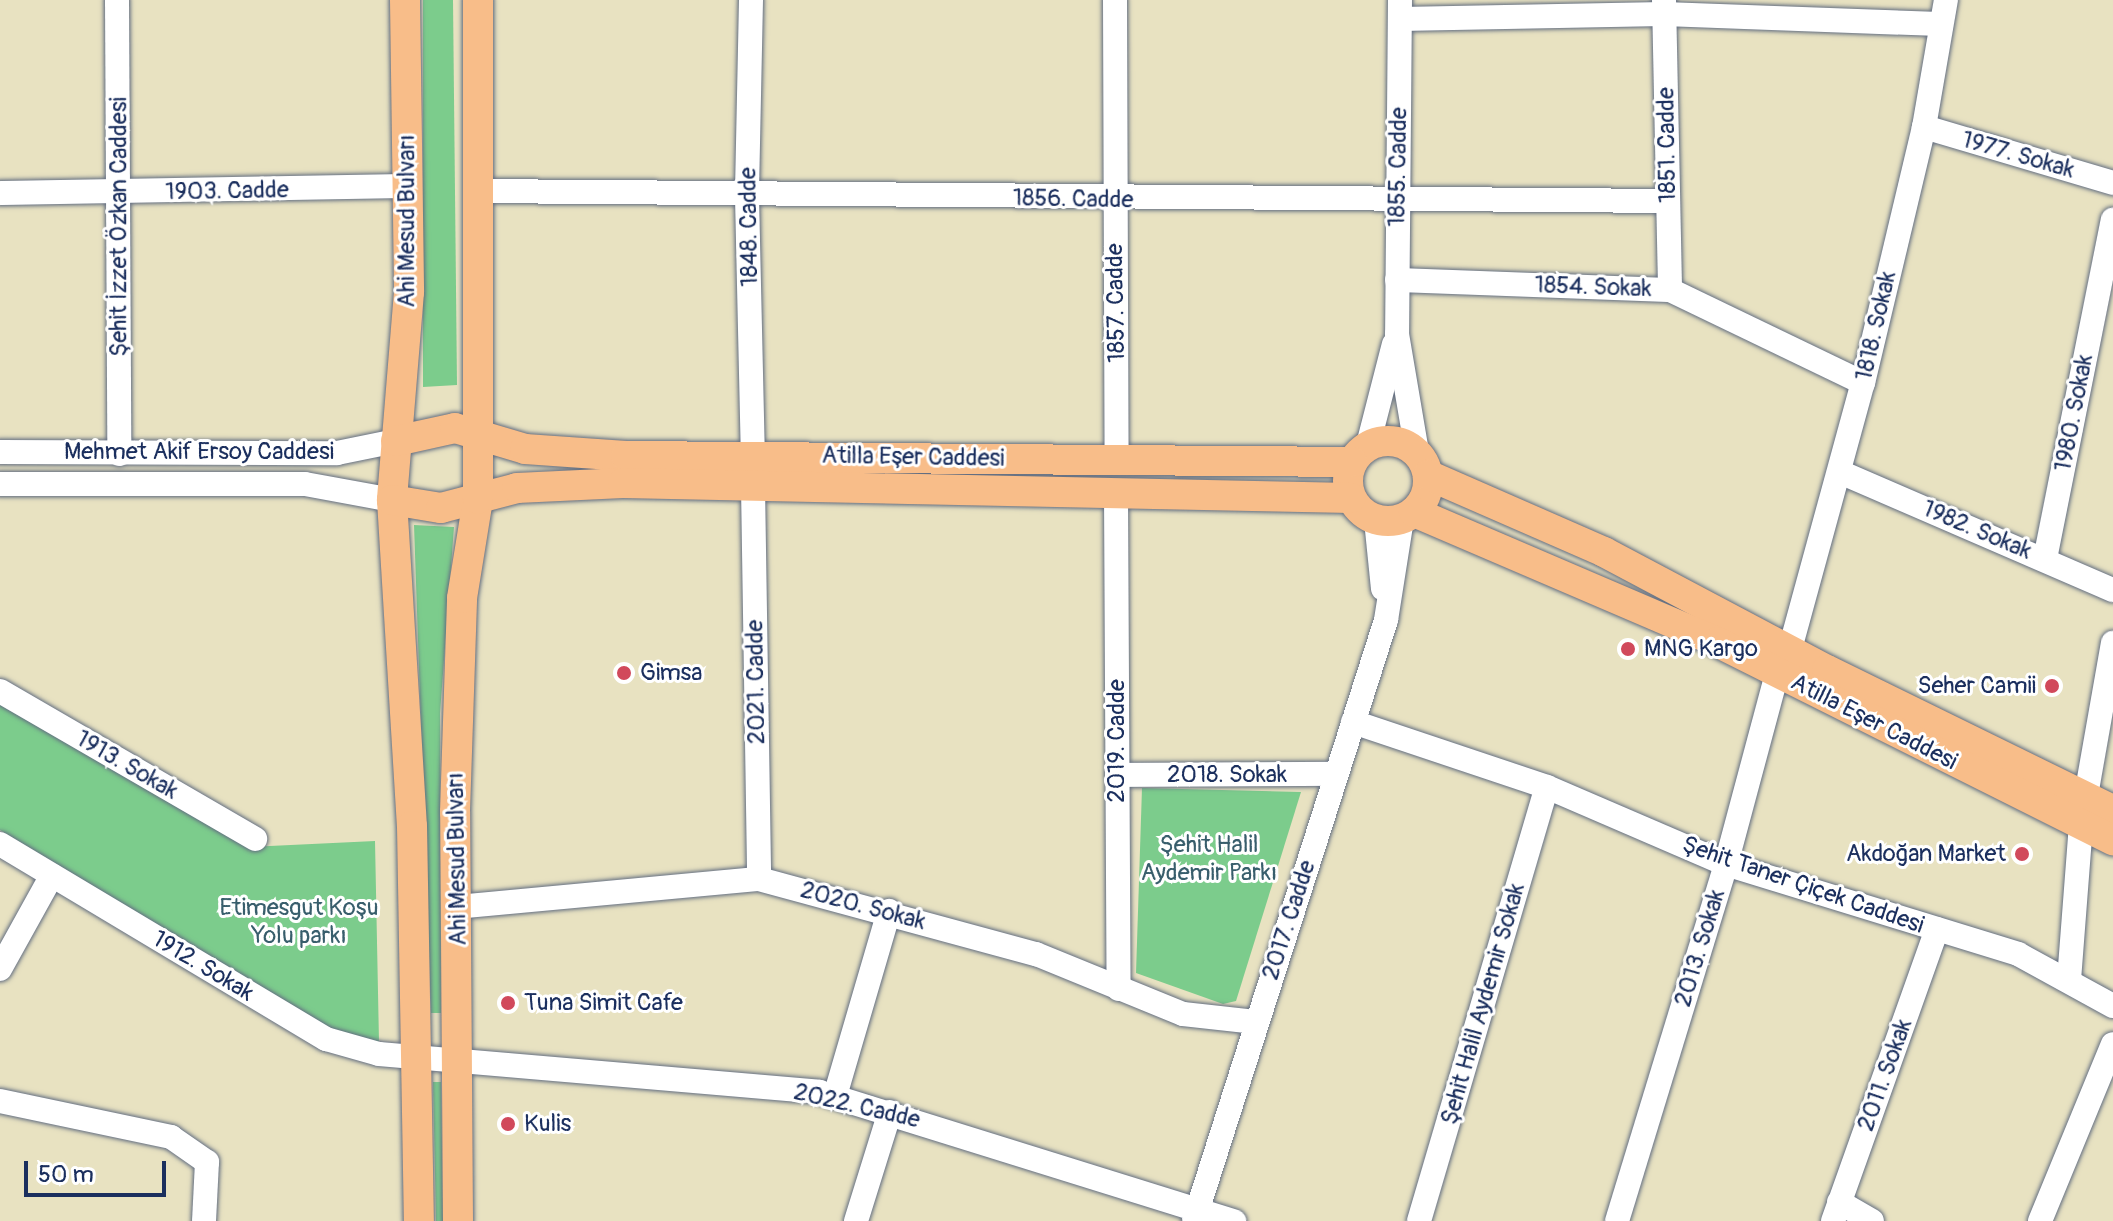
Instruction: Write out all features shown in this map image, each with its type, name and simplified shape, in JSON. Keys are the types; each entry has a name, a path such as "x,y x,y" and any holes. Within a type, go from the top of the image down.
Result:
{"main road":[{"name":"Ahi Mesud Bulvarı","path":"405,0 407,332 392,500 412,811 419,1221"},
{"name":"Ahi Mesud Bulvarı","path":"458,1221 458,661 478,499 478,0"},
{"path":"396,441 439,428 477,432"},
{"name":"Atilla Eşer Caddesi","path":"477,432 548,452 1117,461 1360,454"},
{"path":"1395,441 1422,463 1428,489 1397,517 1351,498 1347,477 1360,454 1395,441"},
{"name":"Atilla Eşer Caddesi","path":"1422,463 1604,552 1784,661 2083,811 2113,840"},
{"name":"Atilla Eşer Caddesi","path":"478,499 517,488 753,486 1351,498"},
{"path":"392,500 441,508 478,499"},
{"name":"Atilla Eşer Caddesi","path":"1397,517 1784,661"},
{"name":"Atilla Eşer Caddesi","path":"2083,811 2113,810"}],"street":[{"name":"Şehit İzzet Özkan Caddesi","path":"117,0 119,454"},
{"name":"1848. Cadde","path":"751,0 747,197 753,454"},
{"name":"1857. Cadde","path":"1115,0 1117,461"},
{"path":"1400,10 1664,7 1943,12"},
{"name":"1851. Cadde","path":"1664,7 1670,290"},
{"name":"1855. Cadde","path":"1400,10 1397,334 1422,463"},
{"name":"1818. Sokak","path":"1784,661 1863,383 1924,127 1943,12"},
{"name":"1977. Sokak","path":"1924,127 2113,183"},
{"name":"1903. Cadde","path":"0,193 407,186"},
{"name":"1856. Cadde","path":"477,191 747,197 1668,201"},
{"name":"1980. Sokak","path":"2045,559 2113,220"},
{"name":"1854. Sokak","path":"1397,280 1670,290 1863,383"},
{"name":"1855. Cadde","path":"1360,454 1397,334"},
{"name":"Mehmet Akif Ersoy Caddesi","path":"0,452 337,453 396,441"},
{"name":"1982. Sokak","path":"1840,472 2113,590"},
{"name":"Mehmet Akif Ersoy Caddesi","path":"0,484 305,484 392,500"},
{"name":"2021. Cadde","path":"753,486 759,879"},
{"name":"2019. Cadde","path":"1116,493 1119,989"},
{"name":"2017. Cadde","path":"1196,1215 1386,620 1397,517"},
{"path":"2069,980 2083,811 2113,643"},
{"name":"2013. Sokak","path":"1617,1221 1726,864 1784,661"},
{"name":"1913. Sokak","path":"0,691 255,839"},
{"name":"Şehit Taner Çiçek Caddesi","path":"1353,722 1547,787 1726,864 2018,954 2113,1006"},
{"name":"2018. Sokak","path":"1117,775 1336,774"},
{"name":"Şehit Halil Aydemir Sokak","path":"1419,1221 1547,787"},
{"name":"1912. Sokak","path":"0,844 326,1039 418,1058"},
{"path":"0,969 52,875"},
{"name":"2020. Sokak","path":"456,907 759,879 889,911 1036,954 1183,1014 1256,1022"},
{"path":"835,1096 889,911"},
{"name":"2011. Sokak","path":"1836,1212 1937,929"},
{"path":"2040,1221 2113,1044"},
{"name":"2022. Cadde","path":"418,1058 458,1058 835,1096 1196,1215 1234,1221"},
{"path":"0,1101 171,1137 207,1162 204,1221"},
{"path":"856,1221 890,1112"},
{"path":"1836,1212 1872,1221"}],"green space":[{"path":"423,0 453,0 457,385 423,387"},
{"path":"414,525 454,527 440,713 441,1013 431,1013"},
{"name":"Etimesgut Koşu Yolu parkı","path":"0,705 250,847 375,841 379,1042 345,1039 0,830"},
{"name":"Şehit Halil Aydemir Parkı","path":"1142,788 1301,792 1236,1001 1223,1004 1136,973"},
{"path":"433,1082 441,1082 443,1221 436,1221"}],"place":[{"name":"MNG Kargo","path":"1628,649"},
{"name":"Gimsa","path":"624,673"},
{"name":"Seher Camii","path":"2052,686"},
{"name":"Akdoğan Market","path":"2022,854"},
{"name":"Tuna Simit Cafe","path":"508,1003"},
{"name":"Kulis","path":"508,1124"}]}
